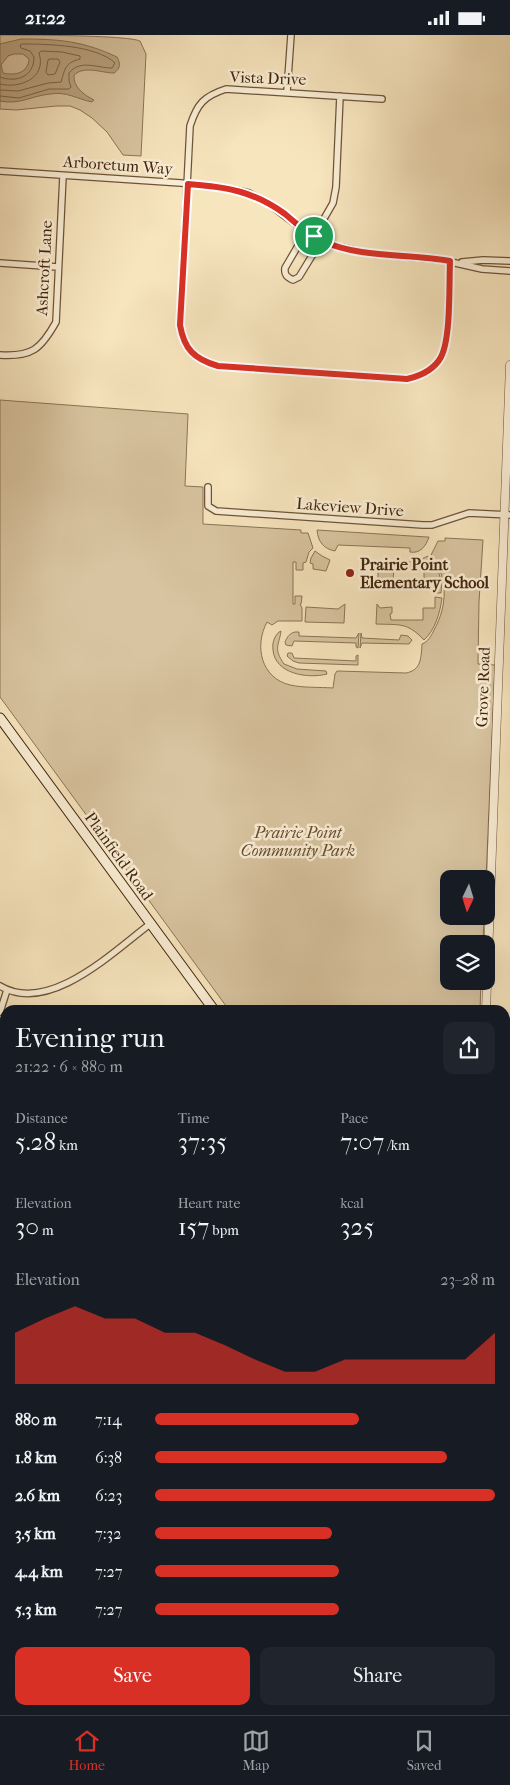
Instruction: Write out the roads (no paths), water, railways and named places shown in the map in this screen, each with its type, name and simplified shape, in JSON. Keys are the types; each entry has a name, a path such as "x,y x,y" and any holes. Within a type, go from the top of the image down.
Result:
{"main road":[{"name":"Plainfield Road","path":"0,718 210,1005"}],"street":[{"path":"287,91 291,35"},
{"name":"Vista Drive","path":"382,99 287,91 226,89 211,93 201,102 194,113 190,126 180,325 183,339 197,357 212,365 407,379 420,376 431,369 441,358 446,343 450,261"},
{"path":"314,236 332,203 336,187 340,96"},
{"name":"Arboretum Way","path":"0,171 226,187 249,193 275,207 306,232 322,241 353,251 450,261 482,269 510,271"},
{"name":"Ashcroft Lane","path":"0,355 27,353 45,341 56,322 63,175"},
{"path":"306,232 285,268 284,273 288,278 293,280 299,277 322,241"},
{"name":"Arboretum Way","path":"457,262 483,260 510,261"},
{"path":"0,263 58,267"},
{"name":"Grove Road","path":"486,1005 507,515 510,365"},
{"name":"Lakeview Drive","path":"208,487 208,506 216,511 423,525 432,525 469,513 507,515"},
{"path":"0,986 7,990 33,993 49,991 66,985 150,924"},
{"path":"2,1005 7,990"}],"water":[{"path":"21,39 82,44 117,57 119,66 118,70 114,73 83,70 74,75 77,87 94,100 92,102 56,93 14,102 0,101 0,44","holes":["23,54 29,59 26,68 16,74 3,73 1,65 8,56"]}],"place":[{"name":"Prairie Point Elementary School","path":"350,573"}],"park label":[{"name":"Prairie Point Community Park","path":"298,841"}]}
